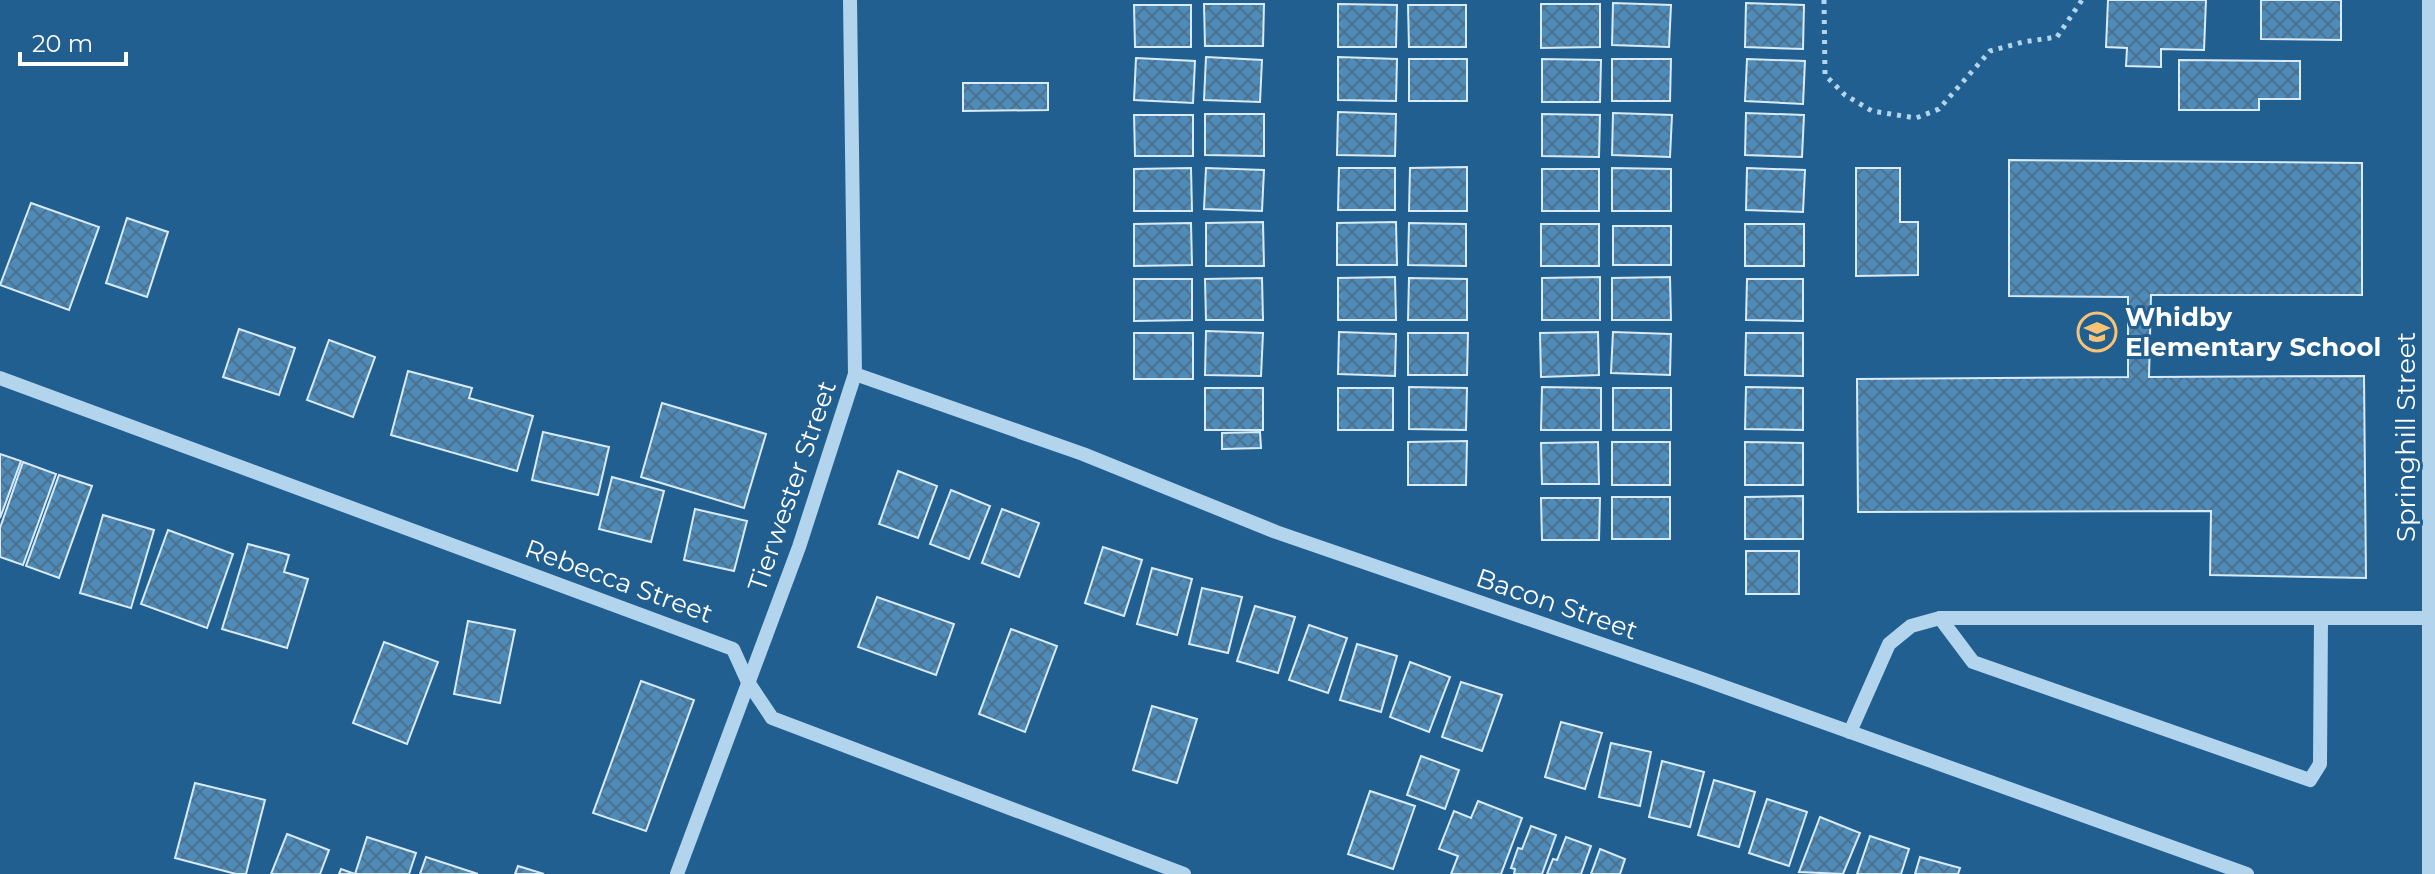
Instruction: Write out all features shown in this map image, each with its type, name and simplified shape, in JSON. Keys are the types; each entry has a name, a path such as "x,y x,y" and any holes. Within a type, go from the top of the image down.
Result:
{"street":[{"name":"Tierwester Street","path":"677,874 799,547 855,374 850,0"},
{"name":"Springhill Street","path":"2429,0 2432,31 2429,874"},
{"name":"Bacon Street","path":"855,374 1083,454 1276,532 2247,874"},
{"name":"Rebecca Street","path":"0,378 733,649 748,682 772,718 1184,874"},
{"path":"1850,732 1889,644 1911,626 1940,618 2429,618"},
{"path":"1940,618 1973,662 2310,780 2320,764 2321,618"}],"path":[{"path":"1824,0 1825,75 1845,95 1872,111 1916,118 1939,109 1990,51 2057,37 2082,0"}],"building":[{"path":"2108,0 2206,0 2204,50 2161,49 2161,67 2126,66 2127,48 2106,47"},
{"path":"2261,0 2341,0 2341,40 2261,39"},
{"path":"1613,3 1671,5 1669,47 1612,45"},
{"path":"1746,3 1804,5 1803,49 1745,47"},
{"path":"1204,4 1264,4 1263,46 1205,46"},
{"path":"1338,4 1397,5 1396,47 1338,47"},
{"path":"1541,4 1600,4 1600,47 1541,48"},
{"path":"1134,5 1191,5 1191,47 1135,47"},
{"path":"1408,5 1466,5 1466,47 1409,47"},
{"path":"1206,57 1262,60 1260,102 1204,100"},
{"path":"1338,57 1397,59 1396,101 1338,100"},
{"path":"1136,58 1195,61 1193,103 1134,100"},
{"path":"1409,59 1467,59 1467,101 1409,101"},
{"path":"1542,59 1601,60 1600,102 1542,102"},
{"path":"1612,59 1671,59 1670,101 1612,101"},
{"path":"1747,59 1805,61 1803,104 1745,101"},
{"path":"2179,60 2300,61 2300,99 2259,99 2259,110 2179,110"},
{"path":"963,83 1048,83 1048,110 963,111"},
{"path":"1338,112 1396,114 1395,156 1337,155"},
{"path":"1613,113 1672,115 1670,157 1612,155"},
{"path":"1746,113 1804,115 1802,157 1745,155"},
{"path":"1205,114 1264,114 1264,156 1205,155"},
{"path":"1542,114 1600,115 1599,157 1542,156"},
{"path":"1134,115 1193,115 1193,156 1135,156"},
{"path":"2009,160 2362,163 2362,295 2151,295 2149,377 2364,376 2366,578 2210,575 2211,511 1858,512 1857,379 2128,377 2128,297 2009,296"},
{"path":"1467,167 1467,211 1409,211 1410,168"},
{"path":"1191,168 1192,211 1134,211 1134,169"},
{"path":"1206,168 1264,170 1262,211 1204,209"},
{"path":"1339,168 1395,168 1395,210 1338,210"},
{"path":"1612,168 1671,169 1671,211 1612,211"},
{"path":"1747,168 1805,170 1803,212 1746,210"},
{"path":"1856,168 1900,168 1900,222 1918,222 1918,275 1856,276"},
{"path":"1542,169 1599,169 1599,211 1542,211"},
{"path":"31,203 99,227 69,310 0,285"},
{"path":"127,218 168,232 147,297 106,283"},
{"path":"1263,222 1264,266 1206,266 1206,223"},
{"path":"1396,222 1397,265 1337,265 1337,223"},
{"path":"1191,223 1192,265 1134,266 1134,224"},
{"path":"1409,223 1466,224 1466,266 1408,265"},
{"path":"1541,224 1599,224 1599,266 1541,266"},
{"path":"1745,224 1804,224 1804,266 1745,266"},
{"path":"1613,226 1671,226 1671,265 1613,265"},
{"path":"1395,277 1396,320 1338,320 1338,278"},
{"path":"1600,277 1600,320 1542,320 1542,278"},
{"path":"1670,277 1671,320 1612,320 1612,278"},
{"path":"1262,278 1263,320 1206,320 1205,279"},
{"path":"1409,278 1467,279 1467,320 1408,320"},
{"path":"1134,279 1192,279 1192,320 1134,321"},
{"path":"1747,279 1803,279 1803,321 1746,320"},
{"path":"239,329 295,348 279,395 223,377"},
{"path":"1206,331 1263,333 1261,376 1205,375"},
{"path":"1339,332 1396,334 1395,376 1338,374"},
{"path":"1598,332 1599,375 1541,377 1540,333"},
{"path":"1613,332 1671,334 1670,375 1611,373"},
{"path":"1134,333 1193,333 1193,379 1134,379"},
{"path":"1408,333 1468,333 1467,375 1408,375"},
{"path":"1746,333 1803,333 1803,376 1745,375"},
{"path":"329,340 375,357 353,417 307,400"},
{"path":"408,371 472,388 469,398 533,416 517,471 391,435"},
{"path":"1409,387 1467,388 1466,430 1409,429"},
{"path":"1542,387 1601,388 1601,430 1541,430"},
{"path":"1746,387 1803,388 1803,430 1745,429"},
{"path":"1205,388 1263,388 1263,430 1205,430"},
{"path":"1338,388 1393,388 1393,430 1338,430"},
{"path":"1613,388 1671,388 1671,430 1613,430"},
{"path":"662,403 766,434 744,508 641,477"},
{"path":"543,432 609,447 598,495 532,480"},
{"path":"1260,432 1261,448 1222,449 1222,433"},
{"path":"1467,441 1466,485 1408,485 1408,442"},
{"path":"1598,442 1599,484 1542,484 1541,443"},
{"path":"1612,442 1670,442 1670,485 1612,485"},
{"path":"1745,442 1803,443 1803,485 1745,485"},
{"path":"0,454 21,461 0,518"},
{"path":"23,462 56,474 23,565 0,557 0,528"},
{"path":"898,471 937,486 918,538 879,524"},
{"path":"59,475 92,486 59,578 26,566"},
{"path":"612,477 664,491 651,542 599,529"},
{"path":"951,490 990,506 969,559 930,544"},
{"path":"1803,496 1803,539 1745,539 1745,497"},
{"path":"1612,497 1670,497 1670,539 1612,539"},
{"path":"1541,498 1600,498 1599,540 1542,540"},
{"path":"695,509 747,521 734,571 684,560"},
{"path":"1002,509 1039,523 1019,577 982,563"},
{"path":"103,515 154,530 131,608 80,593"},
{"path":"168,530 233,554 207,628 141,604"},
{"path":"248,544 289,555 284,572 308,579 287,648 222,629"},
{"path":"1103,547 1142,560 1124,616 1085,603"},
{"path":"1746,551 1799,551 1799,594 1746,594"},
{"path":"1152,568 1192,579 1177,635 1137,624"},
{"path":"1202,588 1242,597 1228,653 1189,644"},
{"path":"877,597 954,624 936,675 858,647"},
{"path":"1255,606 1295,617 1278,673 1237,661"},
{"path":"468,621 515,630 500,703 454,694"},
{"path":"1309,625 1347,638 1328,693 1289,680"},
{"path":"1011,629 1057,646 1025,732 979,714"},
{"path":"384,642 438,662 407,744 353,723"},
{"path":"1357,644 1397,656 1381,712 1340,700"},
{"path":"1410,662 1450,677 1429,732 1390,717"},
{"path":"641,681 694,700 646,831 593,813"},
{"path":"1461,682 1502,695 1482,751 1442,737"},
{"path":"1152,706 1197,719 1177,783 1133,770"},
{"path":"1561,722 1602,733 1585,789 1545,777"},
{"path":"1611,743 1651,752 1640,806 1599,797"},
{"path":"1421,756 1459,770 1445,809 1407,795"},
{"path":"1662,761 1704,772 1690,827 1649,817"},
{"path":"1714,780 1755,792 1739,847 1698,835"},
{"path":"195,783 265,800 246,874 175,858"},
{"path":"1370,791 1415,806 1393,869 1348,854"},
{"path":"1767,799 1807,812 1789,866 1749,853"},
{"path":"1478,801 1522,818 1501,874 1451,874 1458,856 1439,849 1454,811 1471,818"},
{"path":"1820,817 1860,833 1843,874 1799,872"},
{"path":"1531,826 1556,835 1542,874 1514,874 1515,869 1511,868 1518,848 1522,849"},
{"path":"287,834 329,850 320,874 271,874"},
{"path":"1870,836 1909,849 1901,874 1857,874"},
{"path":"367,837 416,853 409,874 355,874"},
{"path":"1566,837 1591,846 1581,874 1547,874 1553,859 1557,860"},
{"path":"1600,849 1625,859 1620,874 1591,874"},
{"path":"426,857 478,874 420,874"},
{"path":"1920,857 1960,868 1958,874 1915,874"},
{"path":"518,866 544,874 515,874"}],"place":[{"name":"Whidby Elementary School","path":"2097,332"}]}
